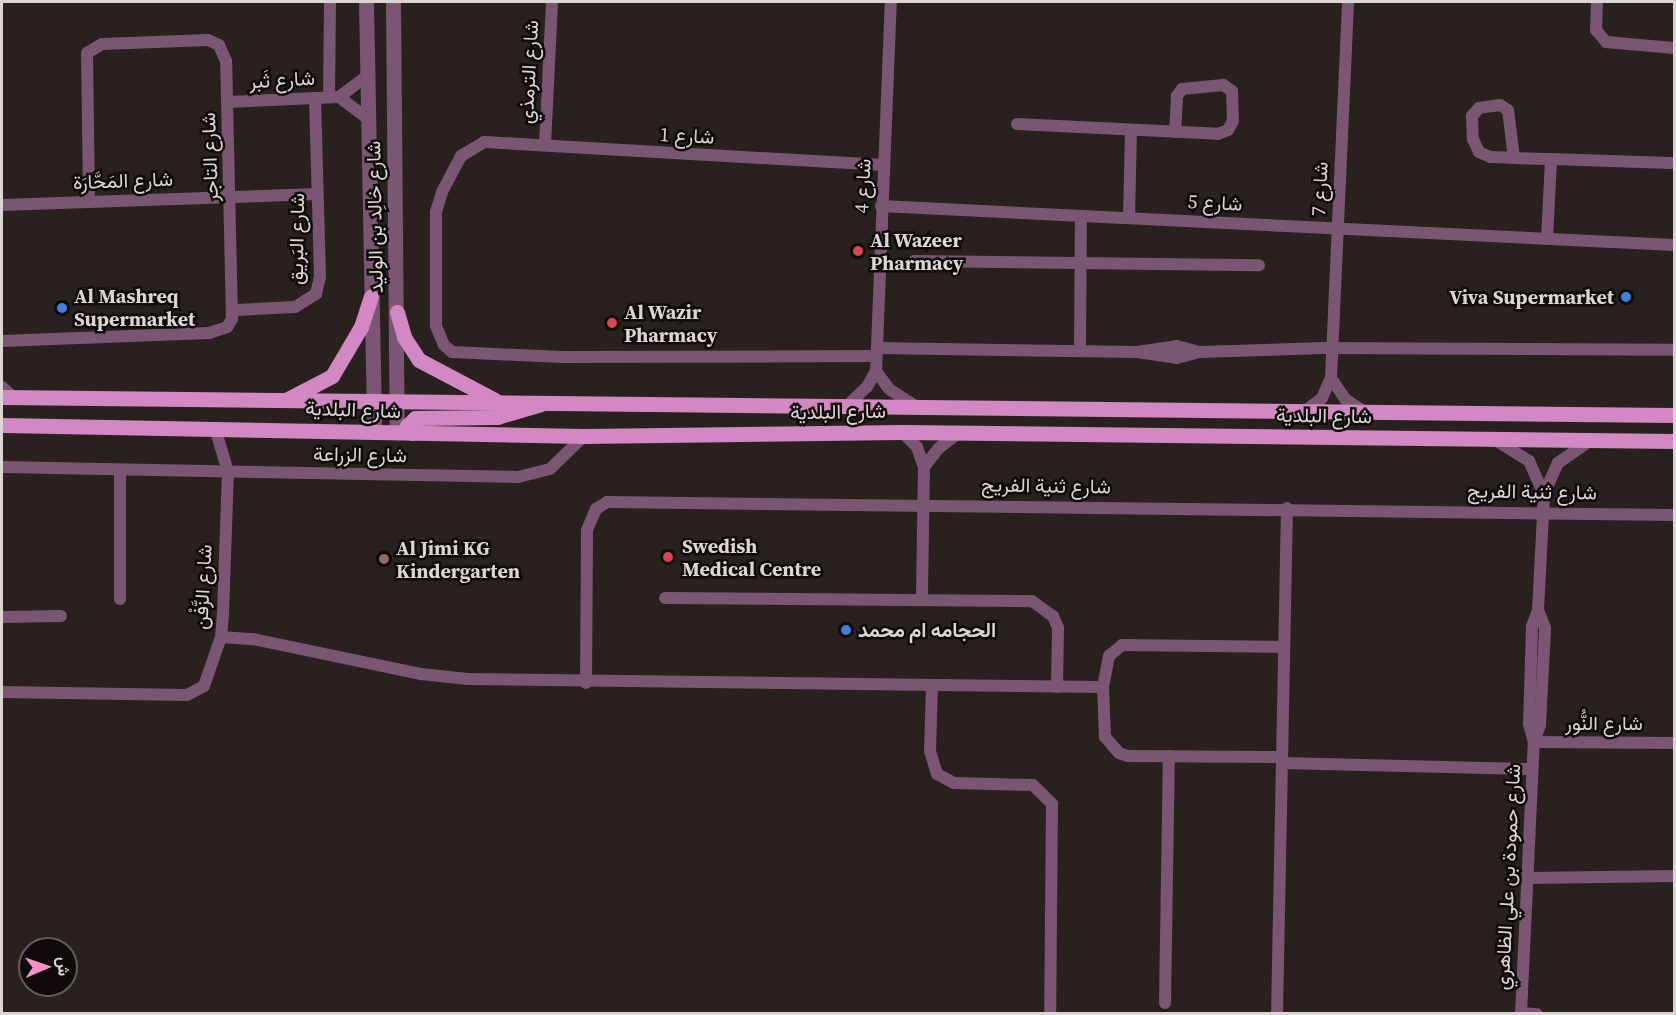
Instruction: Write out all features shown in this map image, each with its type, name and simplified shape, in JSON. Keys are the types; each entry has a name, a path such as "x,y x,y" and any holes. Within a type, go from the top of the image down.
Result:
{"main road":[{"path":"283,401 332,376 361,327 371,297"},
{"path":"397,312 404,337 419,360 498,402"},
{"name":"شارع البلدية","path":"5,394 283,401 1674,415"},
{"path":"405,433 407,426 415,418 497,417 522,413 544,402"},
{"name":"شارع البلدية","path":"2,425 584,436 902,432 1674,441"}],"street":[{"path":"330,2 334,97"},
{"name":"شارع خالِد بن الوليد","path":"366,2 374,432"},
{"name":"شارع خالِد بن الوليد","path":"393,2 396,402 405,433"},
{"name":"شارع الترمذي","path":"545,145 552,2"},
{"name":"شارع 4","path":"876,371 891,2"},
{"name":"شارع 7","path":"1332,378 1348,2"},
{"path":"1597,2 1596,30 1606,42 1674,48"},
{"name":"شارع التاجر","path":"89,202 85,64 92,48 102,45 214,42 225,55 235,310"},
{"name":"شارع ثَبر","path":"228,102 334,97 367,76"},
{"path":"1017,124 1131,130 1218,134 1228,130 1233,121 1233,91 1223,85 1182,89 1175,132"},
{"name":"شارع ثَبر","path":"334,97 368,118"},
{"name":"شارع البَريق","path":"235,310 295,307 316,294 320,276 315,98"},
{"path":"1514,158 1508,110 1500,105 1479,108 1472,121 1475,147 1490,157 1514,158 1671,163"},
{"path":"1129,218 1131,130"},
{"name":"شارع 1","path":"877,352 562,357 452,352 444,345 436,326 436,212 442,192 461,156 474,145 489,142 883,165"},
{"path":"1547,239 1551,159"},
{"name":"شارع المَحَّارَة","path":"2,205 318,194"},
{"name":"شارع 5","path":"881,206 1674,245"},
{"path":"1080,217 1080,351"},
{"path":"914,261 1259,265"},
{"path":"2,341 217,332 227,327 235,310"},
{"path":"877,352 1137,352 1177,358 1199,352 1332,348 1674,350"},
{"path":"847,406 861,394 876,371 897,396 916,406"},
{"path":"1305,411 1322,398 1332,378"},
{"path":"1332,378 1345,399 1366,412"},
{"name":"شارع الزَّفْن","path":"2,692 192,695 204,686 221,637 228,472 215,428"},
{"path":"902,432 917,447 924,467 922,600"},
{"path":"924,467 939,447 958,433"},
{"name":"شارع الزراعة","path":"2,467 530,476 558,463 584,436"},
{"path":"1491,440 1512,448 1528,461 1544,494"},
{"name":"شارع حمودة بن علي الظاهري","path":"1521,1013 1532,769 1534,742 1540,725 1545,628 1538,610 1544,494 1558,463 1590,441"},
{"path":"120,470 120,599"},
{"name":"شارع ثنية الفريج","path":"586,683 587,530 596,509 607,502 1287,508 1674,515"},
{"path":"1277,1014 1287,508"},
{"path":"665,597 1032,601 1043,606 1058,628 1057,687"},
{"path":"2,616 61,616"},
{"path":"221,637 254,639 421,674 586,683 1103,687"},
{"path":"1284,647 1122,645 1109,656 1103,687 1103,726 1111,746 1128,756 1532,769"},
{"path":"933,685 930,751 937,774 954,783 1033,785 1047,795 1052,804 1050,1014"},
{"name":"شارع النُّور","path":"1534,742 1674,743"},
{"path":"1165,1003 1169,756"},
{"path":"1528,878 1674,876"},
{"path":"1521,1013 1537,1014"}],"place":[{"name":"Al Wazeer Pharmacy","path":"858,251"},
{"name":"Viva Supermarket","path":"1626,297"},
{"name":"Al Mashreq Supermarket","path":"62,308"},
{"name":"Al Wazir Pharmacy","path":"612,323"},
{"name":"Swedish Medical Centre","path":"668,557"},
{"name":"Al Jimi KG Kindergarten","path":"384,559"},
{"name":"الحجامه ام محمد","path":"846,630"}]}
